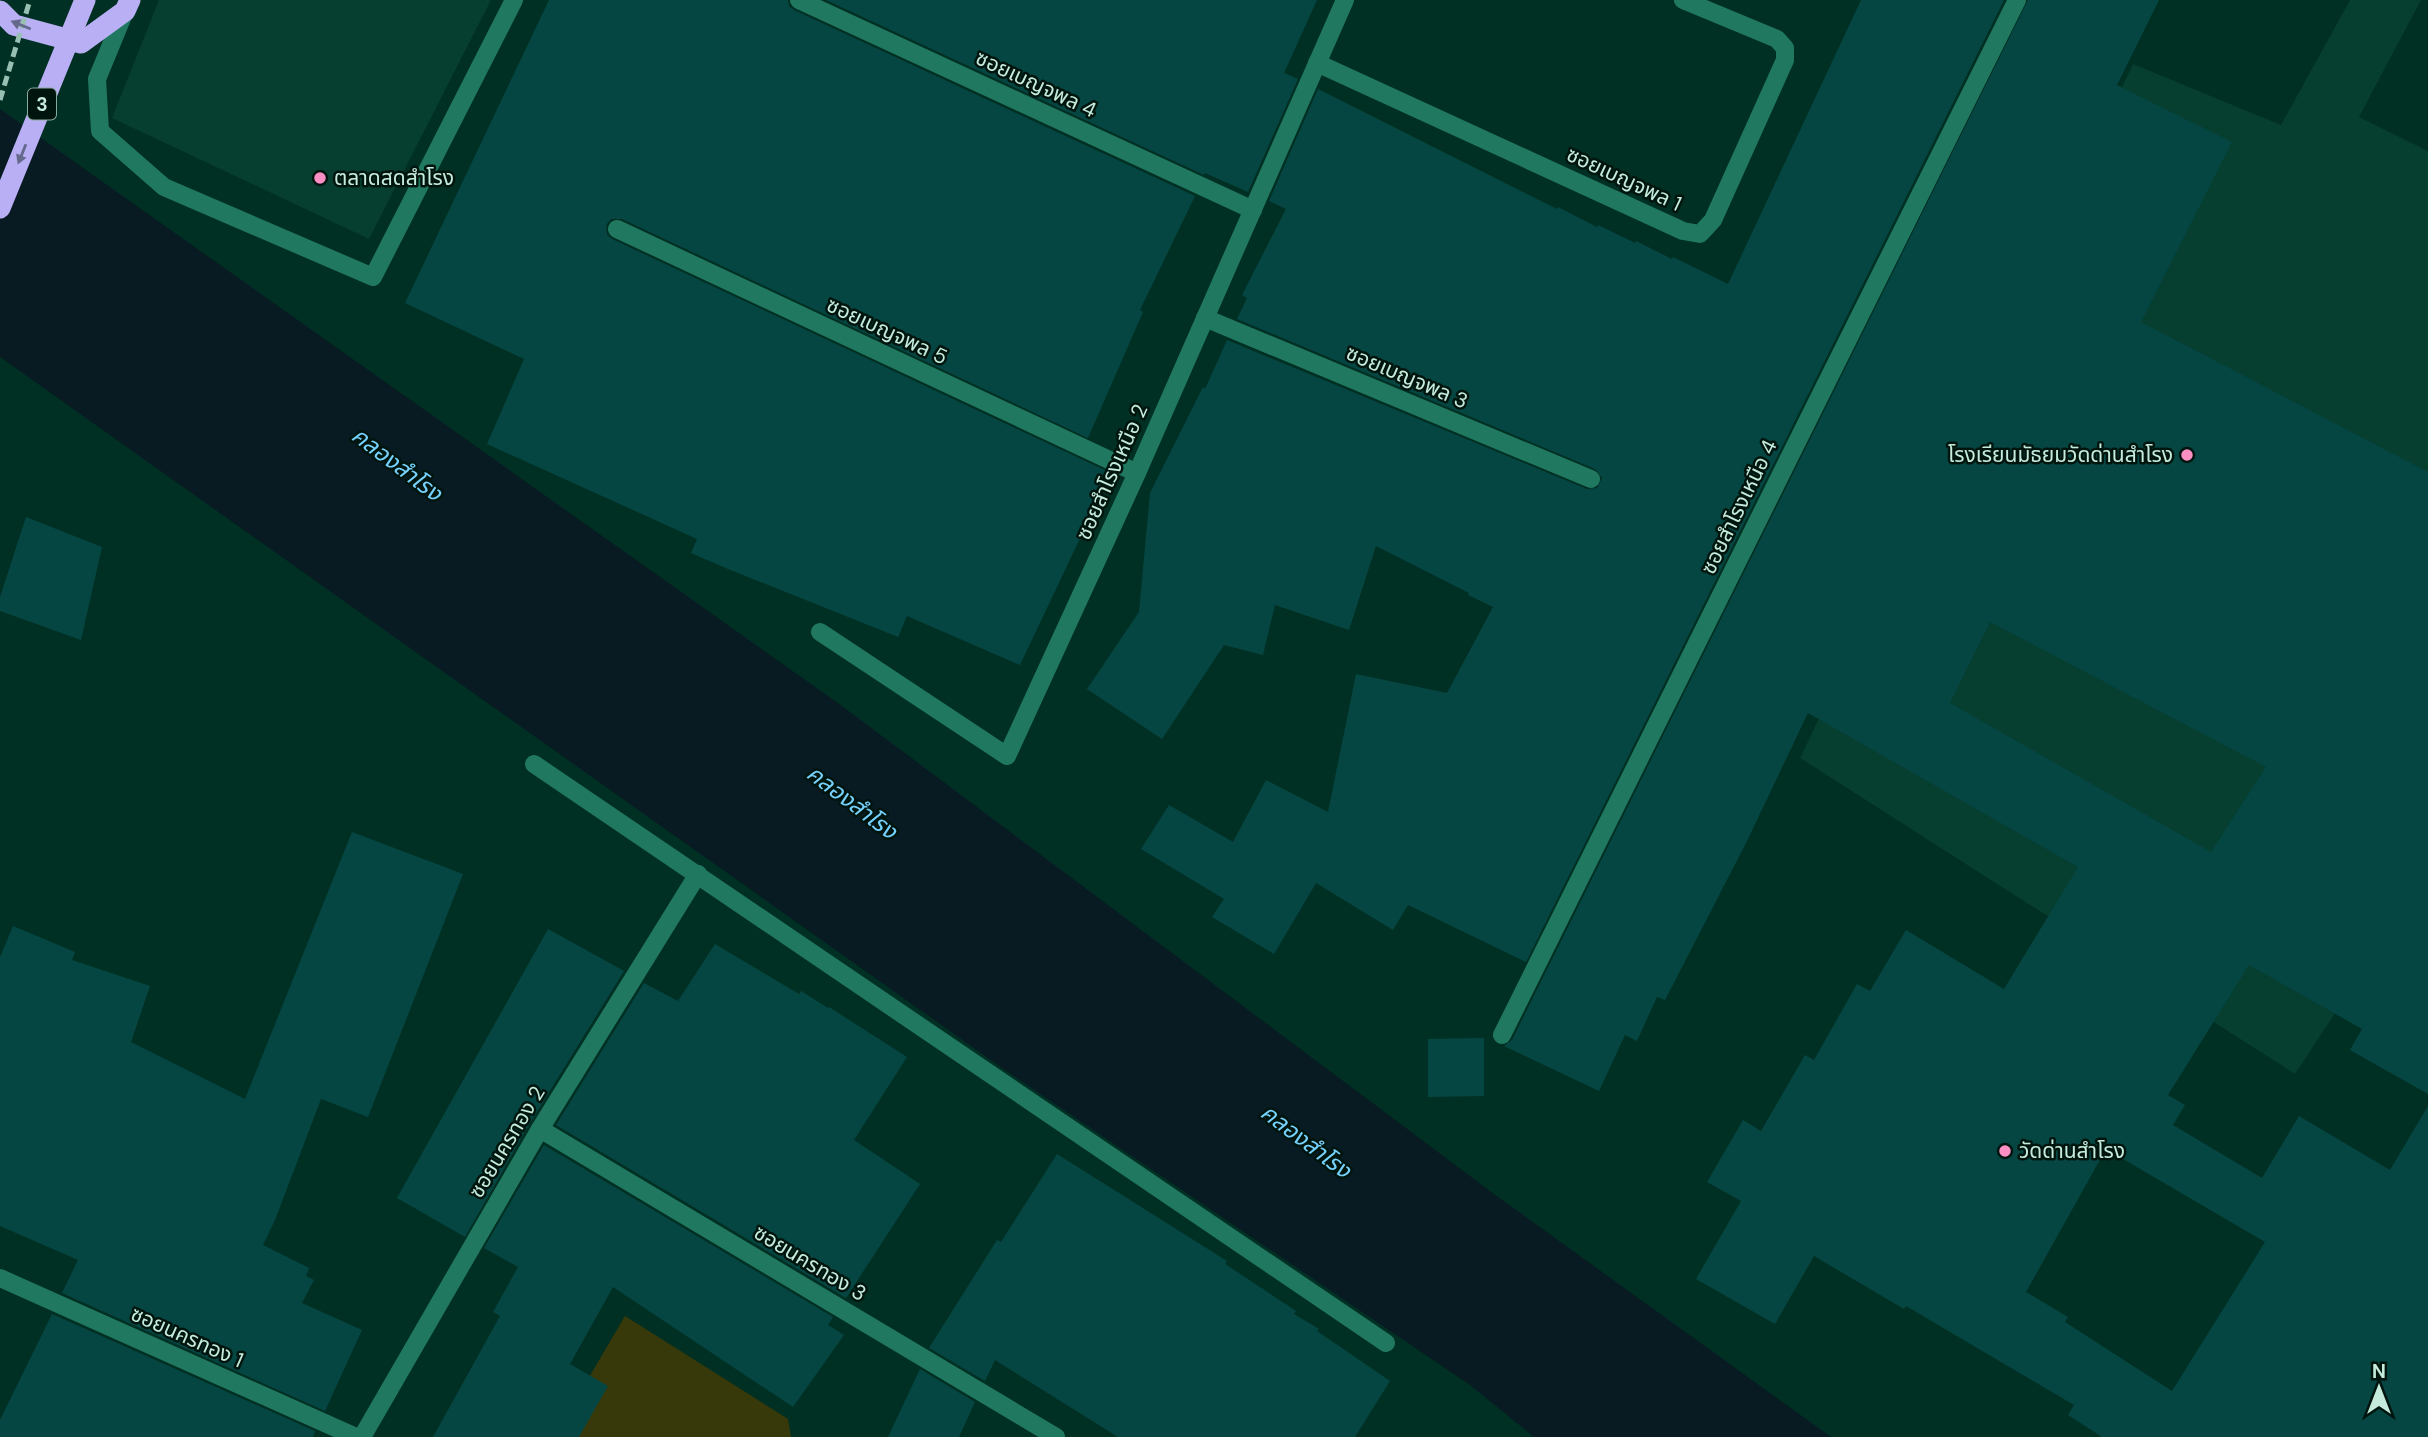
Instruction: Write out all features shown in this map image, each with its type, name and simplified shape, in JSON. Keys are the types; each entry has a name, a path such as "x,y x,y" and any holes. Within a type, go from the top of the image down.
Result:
{"highway":[{"name":"3","path":"0,208 85,0"},
{"path":"0,11 14,25 81,43 127,6"}],"street":[{"path":"127,6 97,79 100,131 164,187 373,277 514,0"},
{"name":"ซอยเบญจพล 4","path":"799,0 1253,210"},
{"name":"ซอยสำโรงเหนือ 2","path":"820,632 1007,757 1137,473 1345,0"},
{"name":"ซอยเบญจพล 1","path":"1317,63 1683,231 1700,234 1713,219 1784,61 1784,48 1777,39 1683,0"},
{"name":"ซอยสำโรงเหนือ 4","path":"1502,1035 2017,0"},
{"name":"ซอยเบญจพล 5","path":"617,229 1137,473"},
{"name":"ซอยเบญจพล 3","path":"1205,318 1591,479"},
{"path":"534,764 1386,1343"},
{"name":"ซอยนครทอง 2","path":"362,1437 540,1129 698,874"},
{"name":"ซอยนครทอง 3","path":"540,1129 1056,1437"},
{"name":"ซอยนครทอง 1","path":"1,1281 356,1437"}],"shaded area":[{"name":"ตลาดสดสำโรง","path":"159,0 491,0 369,239 112,118"},
{"name":"โรงเรียนมัธยมวัดด่านสำโรง","path":"2350,0 2421,0 2359,117 2428,151 2428,872 2295,1074 1800,758 2133,64 2281,125"},
{"path":"625,1316 788,1419 791,1437 554,1437"}],"water":[{"name":"คลองสำโรง","path":"0,109 842,706 1494,1194 1831,1437 1534,1437 1470,1385 1002,1068 0,357"}],"building":[{"path":"549,0 788,0 789,6 794,10 1195,196 1140,310 1143,312 1088,438 622,219 611,219 606,225 607,235 612,239 1111,473 1020,665 907,616 898,637 728,569 691,553 697,539 487,444 524,359 405,303"},
{"path":"826,0 1317,0 1284,73 1298,79 1248,192 1205,173 1204,175"},
{"path":"1861,0 2004,0 1526,962 1408,905 1393,930 1316,883 1274,954 1212,917 1224,899 1141,849 1169,805 1233,842 1266,780 1328,812 1356,674 1447,693 1493,607 1376,546 1349,630 1275,605 1263,655 1224,645 1162,739 1087,689 1139,612 1150,493 1203,387 1205,389 1227,340 1587,489 1597,488 1602,478 1595,469 1237,319 1247,298 1242,295 1286,209 1269,201 1318,89 1557,209 1558,207 1672,259 1673,257 1728,284"},
{"path":"2028,0 2159,0 2117,85 2232,142 2141,322 2428,472 2428,1094 2350,1050 2362,1029 2249,965 2168,1095 2185,1105 2173,1125 2262,1178 2299,1116 2390,1170 2428,1106 2428,1437 2102,1437 2068,1415 2074,1405 1906,1306 1904,1309 1814,1256 1775,1324 1696,1279 1741,1201 1707,1182 1743,1120 1761,1131 1805,1055 1814,1060 1857,984 1870,991 1906,930 2004,989 2078,867 1808,713 1746,843 1665,1000 1657,997 1637,1041 1625,1035 1599,1091 1504,1046 1512,1040","holes":["1990,622 2266,767 2211,852 1950,703","2106,1149 2265,1242 2172,1391 2065,1322 2068,1317 2026,1292"]},
{"path":"26,517 102,547 81,640 0,611 0,597"},
{"path":"352,832 463,874 368,1117 321,1099 263,1245 309,1268 306,1276 314,1280 302,1303 362,1330 325,1411 62,1293 78,1260 0,1226 0,957 13,926 75,952 72,960 150,986 131,1042 245,1099"},
{"path":"548,929 624,971 530,1123 465,1237 397,1198"},
{"path":"715,944 799,994 801,991 829,1007 907,1057 854,1140 920,1184 846,1298 556,1125 644,983 678,1001"},
{"path":"1484,1038 1484,1096 1428,1097 1428,1039"},
{"path":"544,1145 833,1317 828,1325 844,1335 793,1407 613,1287 570,1364 608,1386 579,1437 433,1437 500,1316 493,1312 518,1267 484,1248"},
{"path":"1057,1154 1227,1261 1225,1264 1296,1311 1294,1314 1390,1381 1355,1437 1118,1437 995,1360 985,1381 929,1348 997,1240 1001,1242"},
{"path":"52,1314 315,1431 313,1437 0,1437 0,1420"},
{"path":"920,1369 975,1402 959,1437 888,1437"}],"railway":[{"path":"0,100 30,0"}],"place":[{"name":"ตลาดสดสำโรง","path":"320,178"},
{"name":"โรงเรียนมัธยมวัดด่านสำโรง","path":"2187,455"},
{"name":"วัดด่านสำโรง","path":"2005,1151"}]}
